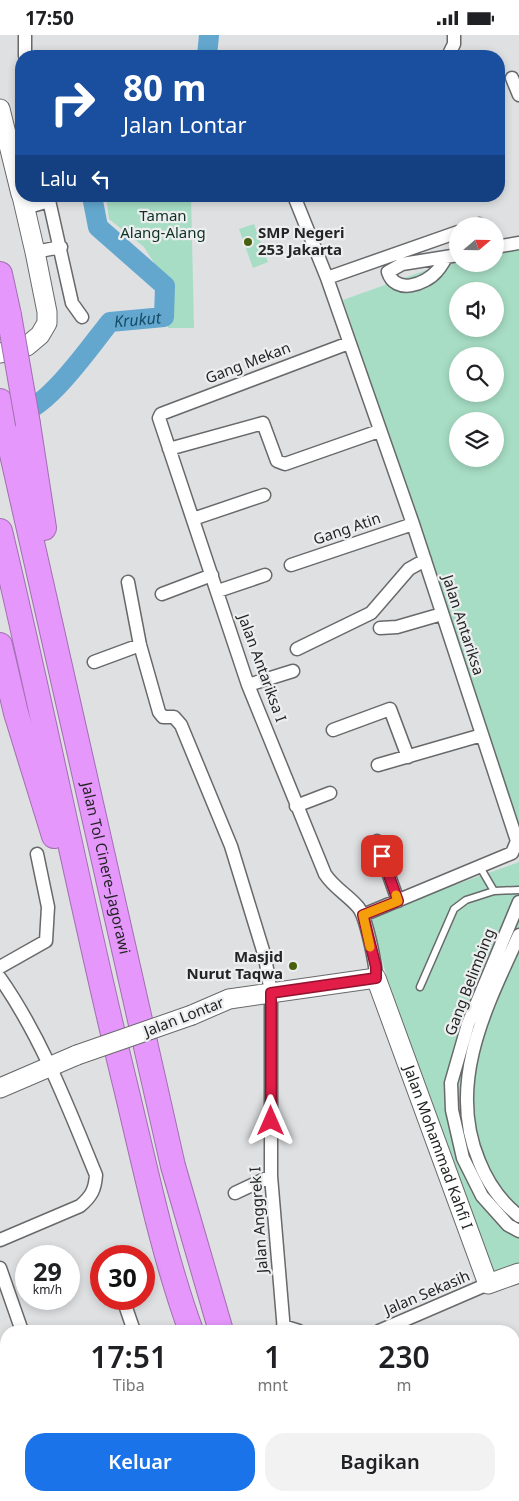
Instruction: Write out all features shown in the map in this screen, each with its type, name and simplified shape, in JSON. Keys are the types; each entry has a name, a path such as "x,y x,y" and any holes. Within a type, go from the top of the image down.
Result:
{"highway":[{"path":"0,274 9,315 17,427"},
{"path":"0,401 17,427"},
{"name":"Jalan Tol Cinere–Jagorawi","path":"17,427 70,705 173,1166 219,1325"},
{"name":"Jalan Tol Cinere–Jagorawi","path":"0,531 30,657 100,981 159,1226 189,1325"},
{"path":"0,645 16,713 100,981"}],"street":[{"path":"25,35 25,50"},
{"path":"451,50 454,44 454,35"},
{"path":"512,77 519,95"},
{"path":"0,109 15,168"},
{"path":"0,353 27,346 40,335 46,323 47,312 24,202"},
{"path":"49,202 61,247 72,303 82,317"},
{"name":"Jalan Antariksa","path":"296,202 326,278 413,524 517,841 512,853 363,915"},
{"path":"326,278 449,235"},
{"path":"504,246 519,243"},
{"path":"35,251 61,247"},
{"name":"Gang Mekan","path":"159,415 348,343"},
{"name":"Jalan Antariksa I","path":"159,415 248,685 296,806 331,884 358,907 363,915"},
{"path":"169,449 263,423 277,461 285,464 379,431"},
{"path":"193,519 264,495"},
{"name":"Gang Atin","path":"292,565 413,524"},
{"path":"297,649 371,613 409,569 425,560"},
{"path":"162,595 212,575"},
{"path":"218,591 265,575"},
{"name":"Jalan Anggrek I","path":"128,582 140,645 159,712 163,717 174,717 181,725 231,846 265,957 271,993 271,1176 283,1325"},
{"path":"380,628 398,627 442,614"},
{"path":"94,662 140,645"},
{"path":"248,685 293,671"},
{"path":"333,730 390,709 408,757"},
{"path":"378,765 482,735"},
{"path":"296,806 330,793"},
{"path":"376,841 398,901"},
{"path":"0,967 46,941 48,907 37,854"},
{"name":"Gang Belimbing","path":"519,903 468,1024 451,1083 452,1110 463,1158 482,1196 508,1225 519,1231"},
{"path":"363,915 376,967 376,978"},
{"name":"Gang Belimbing","path":"519,935 490,996 478,1033 467,1083 465,1109 472,1145 485,1177 501,1201 519,1216"},
{"path":"0,978 16,1001 51,1067 96,1175 95,1189 89,1199 80,1206 0,1240"},
{"name":"Jalan Lontar","path":"0,1088 77,1055 192,1015 228,999 376,978"},
{"name":"Jalan Mohammad Kahfi I","path":"376,978 488,1284"},
{"path":"235,1193 271,1176"},
{"path":"0,1268 4,1293 19,1325"},
{"path":"488,1284 519,1273"},
{"name":"Jalan Sekasih","path":"393,1325 488,1284"},
{"path":"127,1310 132,1325"}],"lane":[{"path":"480,867 494,891"},
{"path":"420,987 454,909 466,901 494,891 519,890"}],"green space":[{"name":"Taman Alang-Alang","path":"107,202 191,202 194,328 168,328 171,282 161,274 144,247 109,219"},
{"path":"254,224 268,262 253,268 239,229"},
{"path":"519,247 519,830 343,300 449,262 449,273 504,273 504,250"},
{"path":"519,862 519,1267 494,1273 484,1257 388,981 370,915"}],"waterway":[{"name":"Krukut","path":"208,50 209,35"},
{"name":"Krukut","path":"14,416 27,411 54,390 110,322 164,317 165,286 98,227 93,202"}],"slow traffic":[{"path":"370,947 363,915 398,901 396,895"}],"place":[{"name":"SMP Negeri 253 Jakarta","path":"248,242"},
{"name":"Masjid Nurut Taqwa","path":"293,966"}],"route":[{"path":"271,1121 271,993 376,978 376,967 363,915 398,901 382,856"}]}
